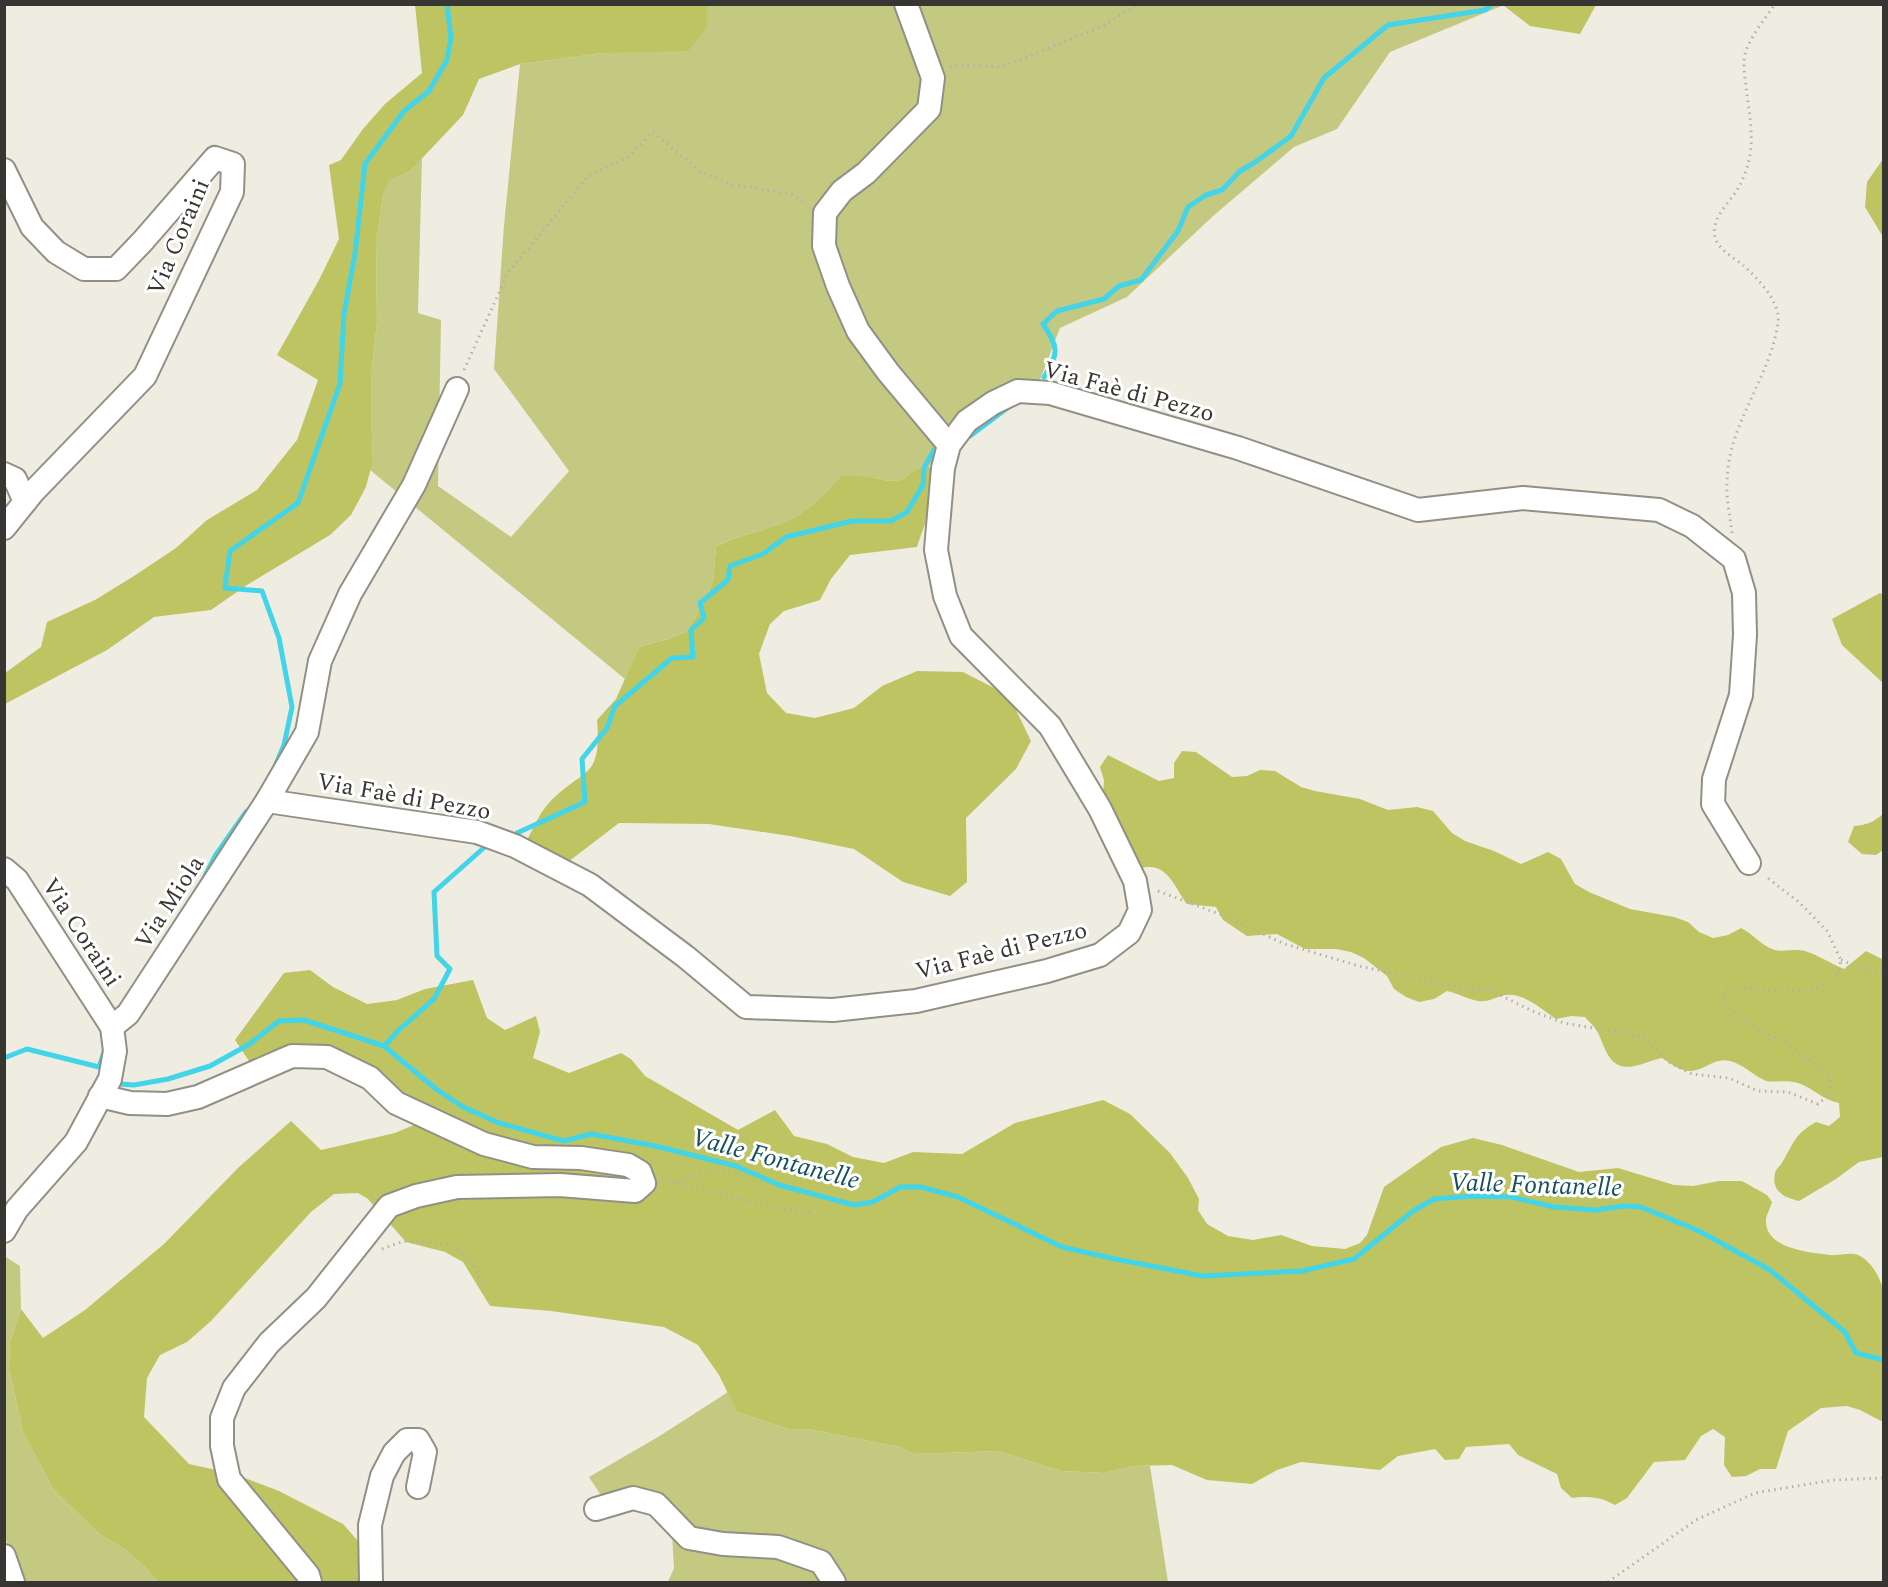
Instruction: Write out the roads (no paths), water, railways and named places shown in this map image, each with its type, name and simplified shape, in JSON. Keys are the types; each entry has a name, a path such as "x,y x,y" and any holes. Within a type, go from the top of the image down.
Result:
{"street":[{"path":"906,4 933,78 928,109 866,173 842,191 825,213 824,246 838,286 858,331 888,372 949,445"},
{"name":"Via Coraini","path":"4,170 32,227 56,252 84,268 116,269 215,158 233,164 232,192 145,376 25,502 4,528"},
{"name":"Via Miola","path":"112,1027 128,1014 267,801 307,732 320,661 350,594 414,485 457,389"},
{"name":"Via Faè di Pezzo","path":"267,801 477,832 515,846 590,885 686,957 746,1006 833,1010 916,1001 1047,971 1100,955 1129,933 1140,910 1135,881 1100,809 1050,726 961,636 945,596 936,550 943,468 949,445 967,421 993,403 1018,391 1050,393 1238,448 1418,510 1523,498 1659,510 1692,526 1734,559 1744,593 1745,635 1741,695 1714,779 1713,804 1749,863"},
{"path":"4,474 15,479 25,502"},
{"name":"Via Coraini","path":"4,869 17,880 112,1027"},
{"path":"4,1231 17,1209 76,1142 110,1078 115,1051 112,1027"},
{"path":"100,1096 130,1103 167,1104 198,1097 292,1056 327,1057 370,1078 396,1103 484,1144 533,1157 581,1158 628,1165 640,1172 644,1183 635,1191 560,1185 457,1187 416,1196 389,1206 316,1298 269,1343 234,1388 222,1418 222,1446 229,1479 308,1575 310,1582"},
{"path":"371,1582 370,1525 382,1476 394,1453 407,1440 418,1440 425,1452 418,1487"},
{"path":"596,1509 633,1498 656,1504 690,1538 723,1544 778,1547 821,1562 834,1582"},
{"path":"4,1556 13,1582"}],"waterway":[{"path":"276,764 284,745 292,707 279,638 262,591 225,588 230,551 298,503 340,384 344,314 355,254 365,164 404,111 429,91 447,60 451,38 447,4"},
{"path":"1044,377 1055,350 1052,339 1043,324 1057,311 1104,299 1119,286 1141,280 1178,231 1188,207 1206,195 1222,190 1240,171 1291,136 1324,78 1388,25 1485,10 1492,4"},
{"path":"970,436 1010,406"},
{"path":"517,833 585,802 582,759 607,728 615,706 672,658 693,657 691,630 704,618 700,603 728,580 730,566 763,554 786,537 852,521 891,521 907,512 923,485 924,468 934,450"},
{"path":"204,878 215,856 246,812"},
{"path":"384,1046 434,999 450,969 437,956 434,892 487,845"},
{"name":"Valle Fontanelle","path":"120,1084 134,1085 168,1079 210,1066 248,1045 279,1021 304,1020 384,1046 436,1089 463,1107 499,1123 564,1141 591,1134 655,1146 736,1166 779,1185 854,1205 873,1202 900,1187 921,1187 958,1197 1062,1247 1203,1276 1302,1271 1354,1259 1413,1211 1434,1199 1474,1196 1511,1197 1554,1207 1596,1210 1624,1206 1641,1207 1699,1231 1770,1270 1845,1332 1856,1353 1884,1360"},
{"name":"Valle Fontanelle","path":"4,1058 27,1049 99,1067 104,1071"},
{"path":"99,1067 105,1049"}]}
